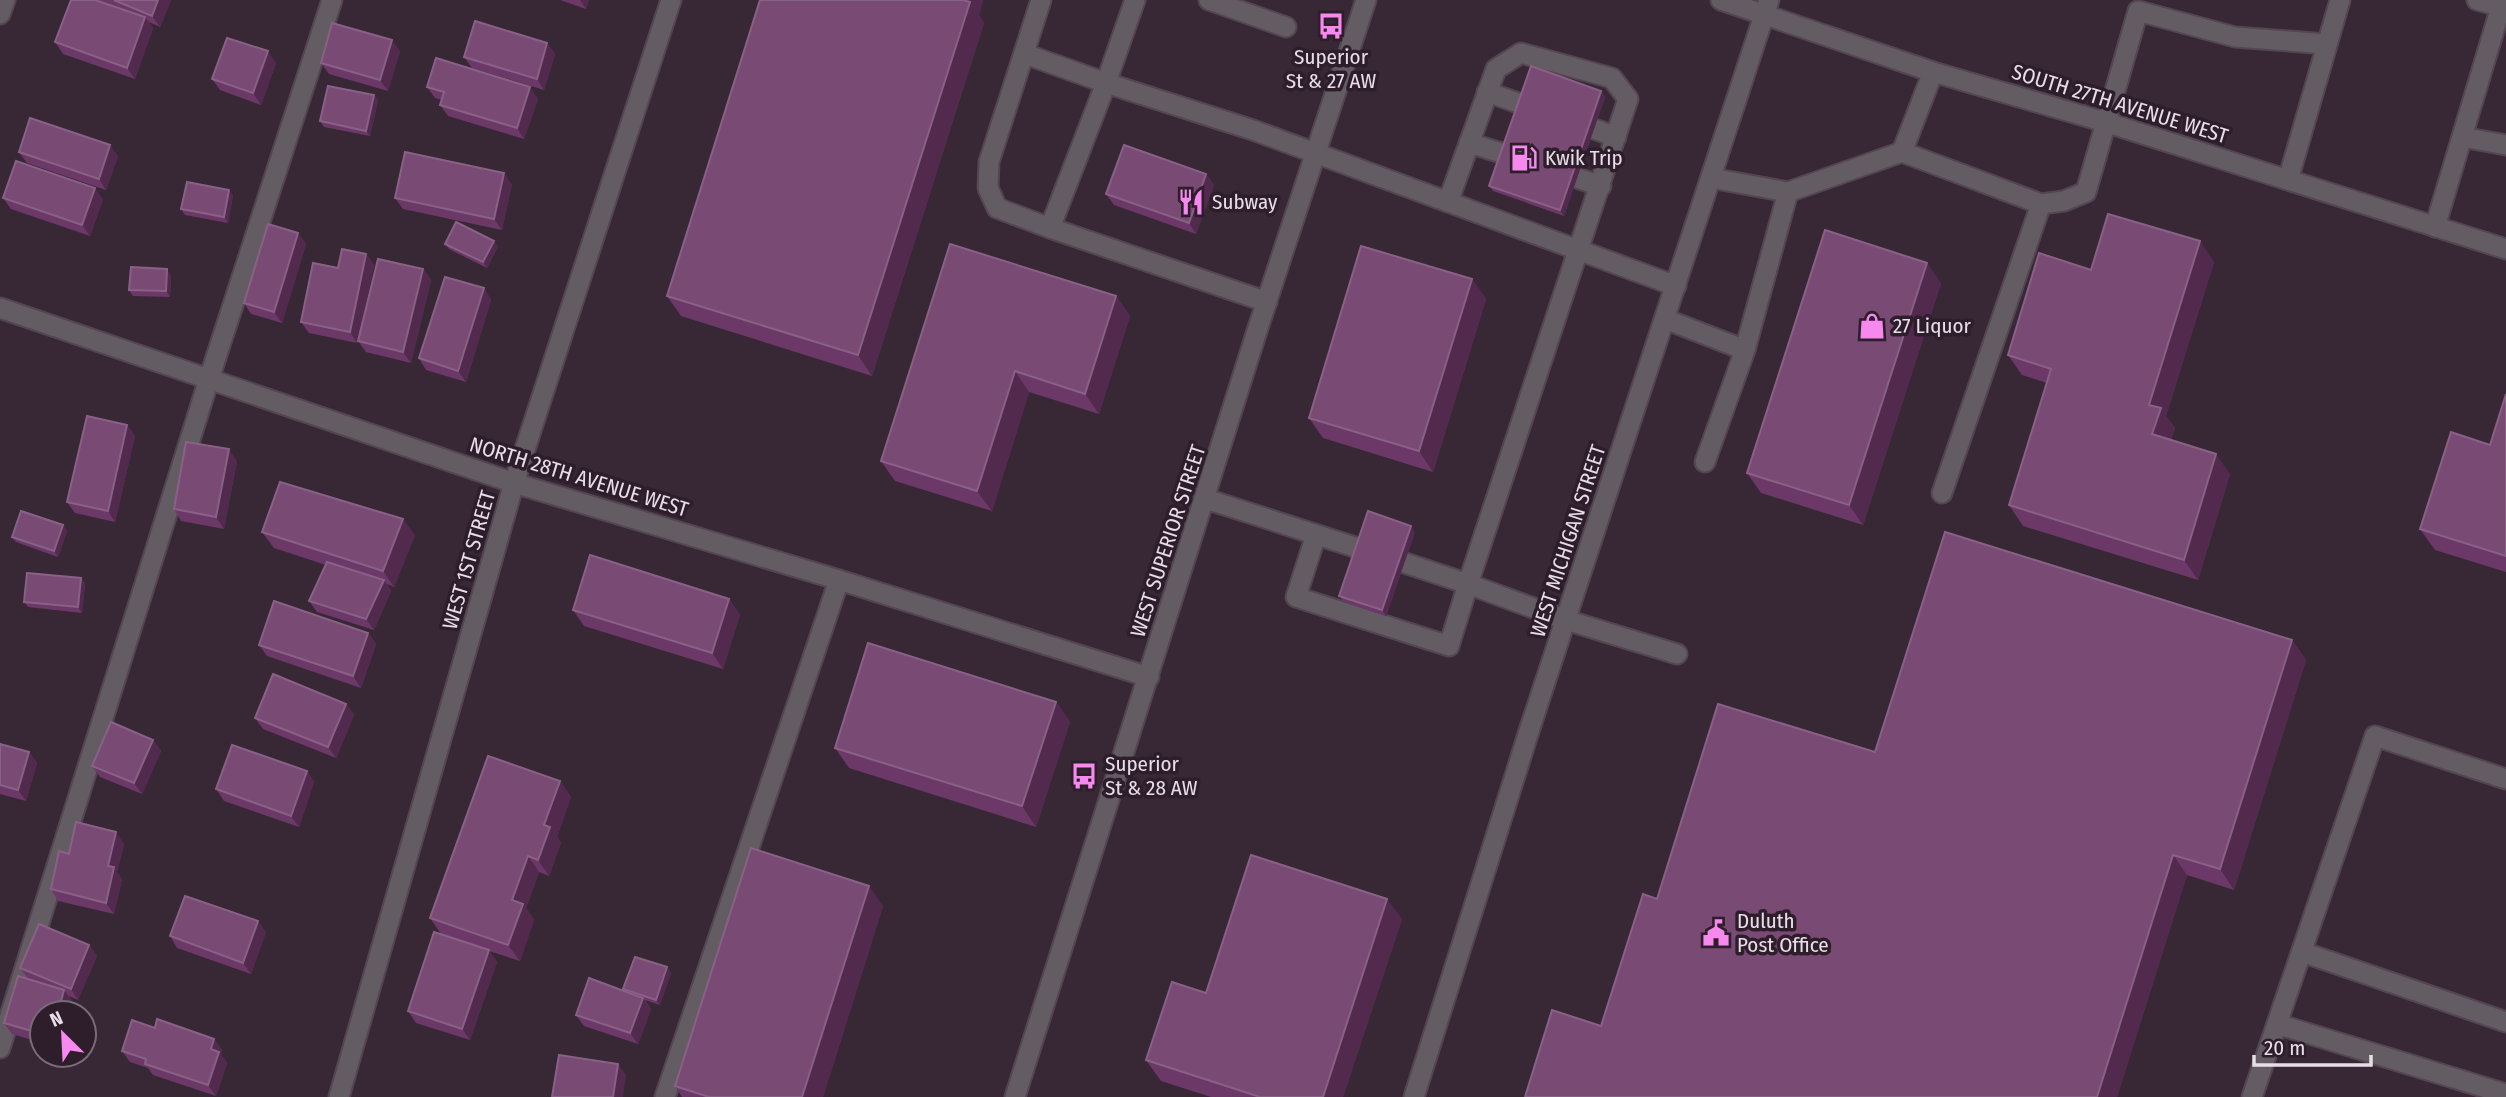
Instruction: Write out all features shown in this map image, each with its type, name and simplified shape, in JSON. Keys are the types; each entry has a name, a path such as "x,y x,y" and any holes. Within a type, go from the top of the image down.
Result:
{"street":[{"path":"0,14 5,0"},
{"path":"0,1048 209,379 332,0"},
{"name":"WEST 1ST STREET","path":"339,1097 514,483 671,0"},
{"path":"1041,0 989,162 988,188 997,208 1267,302"},
{"path":"1050,228 1135,0"},
{"path":"1209,0 1286,27"},
{"name":"WEST SUPERIOR STREET","path":"1016,1097 1267,302 1366,0"},
{"name":"SOUTH 27TH AVENUE WEST","path":"1721,0 1767,7 1933,72 2105,122 2506,249"},
{"path":"2288,180 2340,0"},
{"path":"2435,227 2503,5 2477,0"},
{"name":"WEST MICHIGAN STREET","path":"1414,1097 1566,620 1767,7"},
{"path":"1711,178 1788,192 1902,152 2041,204 2064,201 2086,192 2138,11 2235,37 2327,44"},
{"path":"1316,535 1296,597 1448,646 1628,99 1612,78 1521,53 1496,69 1448,202"},
{"path":"1025,54 1254,130 1675,286"},
{"path":"1902,152 1933,72"},
{"path":"1487,92 1524,105"},
{"path":"1589,127 1616,136"},
{"path":"2462,137 2506,145"},
{"path":"1469,143 1508,155"},
{"path":"1574,177 1601,186"},
{"path":"1704,461 1745,350 1788,192"},
{"path":"1942,493 2041,204"},
{"name":"NORTH 28TH AVENUE WEST","path":"0,308 514,483 839,580 1149,677"},
{"path":"1665,320 1745,350"},
{"path":"1206,499 1361,549"},
{"path":"1402,562 1566,620 1677,654"},
{"path":"665,1097 839,580"},
{"path":"2252,1097 2375,736 2506,779"},
{"path":"2302,952 2506,1022"},
{"path":"2277,1024 2506,1094"}],"building":[{"path":"71,0 95,0 145,17 127,68 55,42"},
{"path":"114,0 158,0 152,16"},
{"path":"760,0 970,2 858,355 667,296"},
{"path":"475,21 547,43 537,79 464,57"},
{"path":"332,23 392,40 380,80 321,63"},
{"path":"227,38 268,51 253,93 212,79"},
{"path":"436,58 530,87 517,128 440,105 444,92 427,87"},
{"path":"1531,66 1601,91 1560,210 1489,186"},
{"path":"328,86 374,95 366,131 320,121"},
{"path":"30,118 110,145 99,179 19,152"},
{"path":"1124,145 1206,174 1189,223 1106,194"},
{"path":"405,152 504,173 494,219 395,198"},
{"path":"16,161 95,188 82,225 3,198"},
{"path":"187,182 229,190 224,217 181,209"},
{"path":"2108,214 2200,241 2149,405 2161,408 2152,434 2216,454 2184,560 2009,505 2051,369 2008,355 2039,253 2091,270"},
{"path":"456,222 494,241 483,262 445,244"},
{"path":"268,224 298,233 274,312 244,303"},
{"path":"1825,230 1927,263 1849,505 1747,473"},
{"path":"950,244 1116,296 1085,394 1015,371 977,491 881,461"},
{"path":"1361,246 1472,279 1419,451 1309,418"},
{"path":"342,249 366,254 350,332 301,322 313,263 338,268"},
{"path":"378,259 423,269 403,352 358,341"},
{"path":"131,267 167,269 166,291 129,290"},
{"path":"445,277 484,288 458,371 419,358"},
{"path":"2506,394 2506,556 2420,529 2451,432 2490,445"},
{"path":"87,416 127,425 108,511 67,502"},
{"path":"186,442 229,449 216,517 174,509"},
{"path":"280,482 403,519 383,571 262,532"},
{"path":"21,511 63,525 54,551 12,537"},
{"path":"1368,511 1411,526 1382,610 1339,596"},
{"path":"1945,532 2292,640 2220,869 2173,855 2097,1097 1525,1097 1552,1010 1601,1026 1643,894 1657,899 1718,704 1875,752"},
{"path":"590,555 729,599 712,653 573,610"},
{"path":"327,562 384,580 366,619 309,601"},
{"path":"27,573 81,578 78,607 24,602"},
{"path":"274,601 368,633 353,676 259,645"},
{"path":"868,643 1056,702 1022,806 835,748"},
{"path":"273,674 346,704 328,747 255,718"},
{"path":"111,722 153,740 134,783 92,766"},
{"path":"0,744 29,752 18,790 0,785"},
{"path":"232,745 307,771 291,816 216,789"},
{"path":"488,756 560,781 544,825 550,827 538,860 528,856 512,900 523,904 508,945 430,918"},
{"path":"76,822 116,832 108,866 114,867 106,903 51,889 59,851 69,854"},
{"path":"751,848 869,886 802,1097 709,1097 675,1086"},
{"path":"1251,855 1387,899 1323,1097 1260,1097 1146,1060 1172,982 1206,993"},
{"path":"185,896 258,921 243,963 170,936"},
{"path":"39,924 89,945 71,989 20,968"},
{"path":"434,932 489,950 462,1029 408,1011"},
{"path":"635,957 667,967 656,1000 623,989"},
{"path":"18,976 64,990 62,999 28,999 28,1030 4,1023"},
{"path":"589,978 643,998 630,1033 576,1015"},
{"path":"157,1019 214,1039 211,1049 219,1052 208,1085 145,1064 146,1059 122,1051 132,1020 155,1028"},
{"path":"559,1055 618,1064 613,1097 552,1097"}],"place":[{"name":"Superior St & 27 AW","path":"1331,26"},
{"name":"Kwik Trip","path":"1524,158"},
{"name":"Subway","path":"1191,202"},
{"name":"27 Liquor","path":"1872,326"},
{"name":"Superior St & 28 AW","path":"1084,776"},
{"name":"Duluth Post Office","path":"1716,933"}]}
